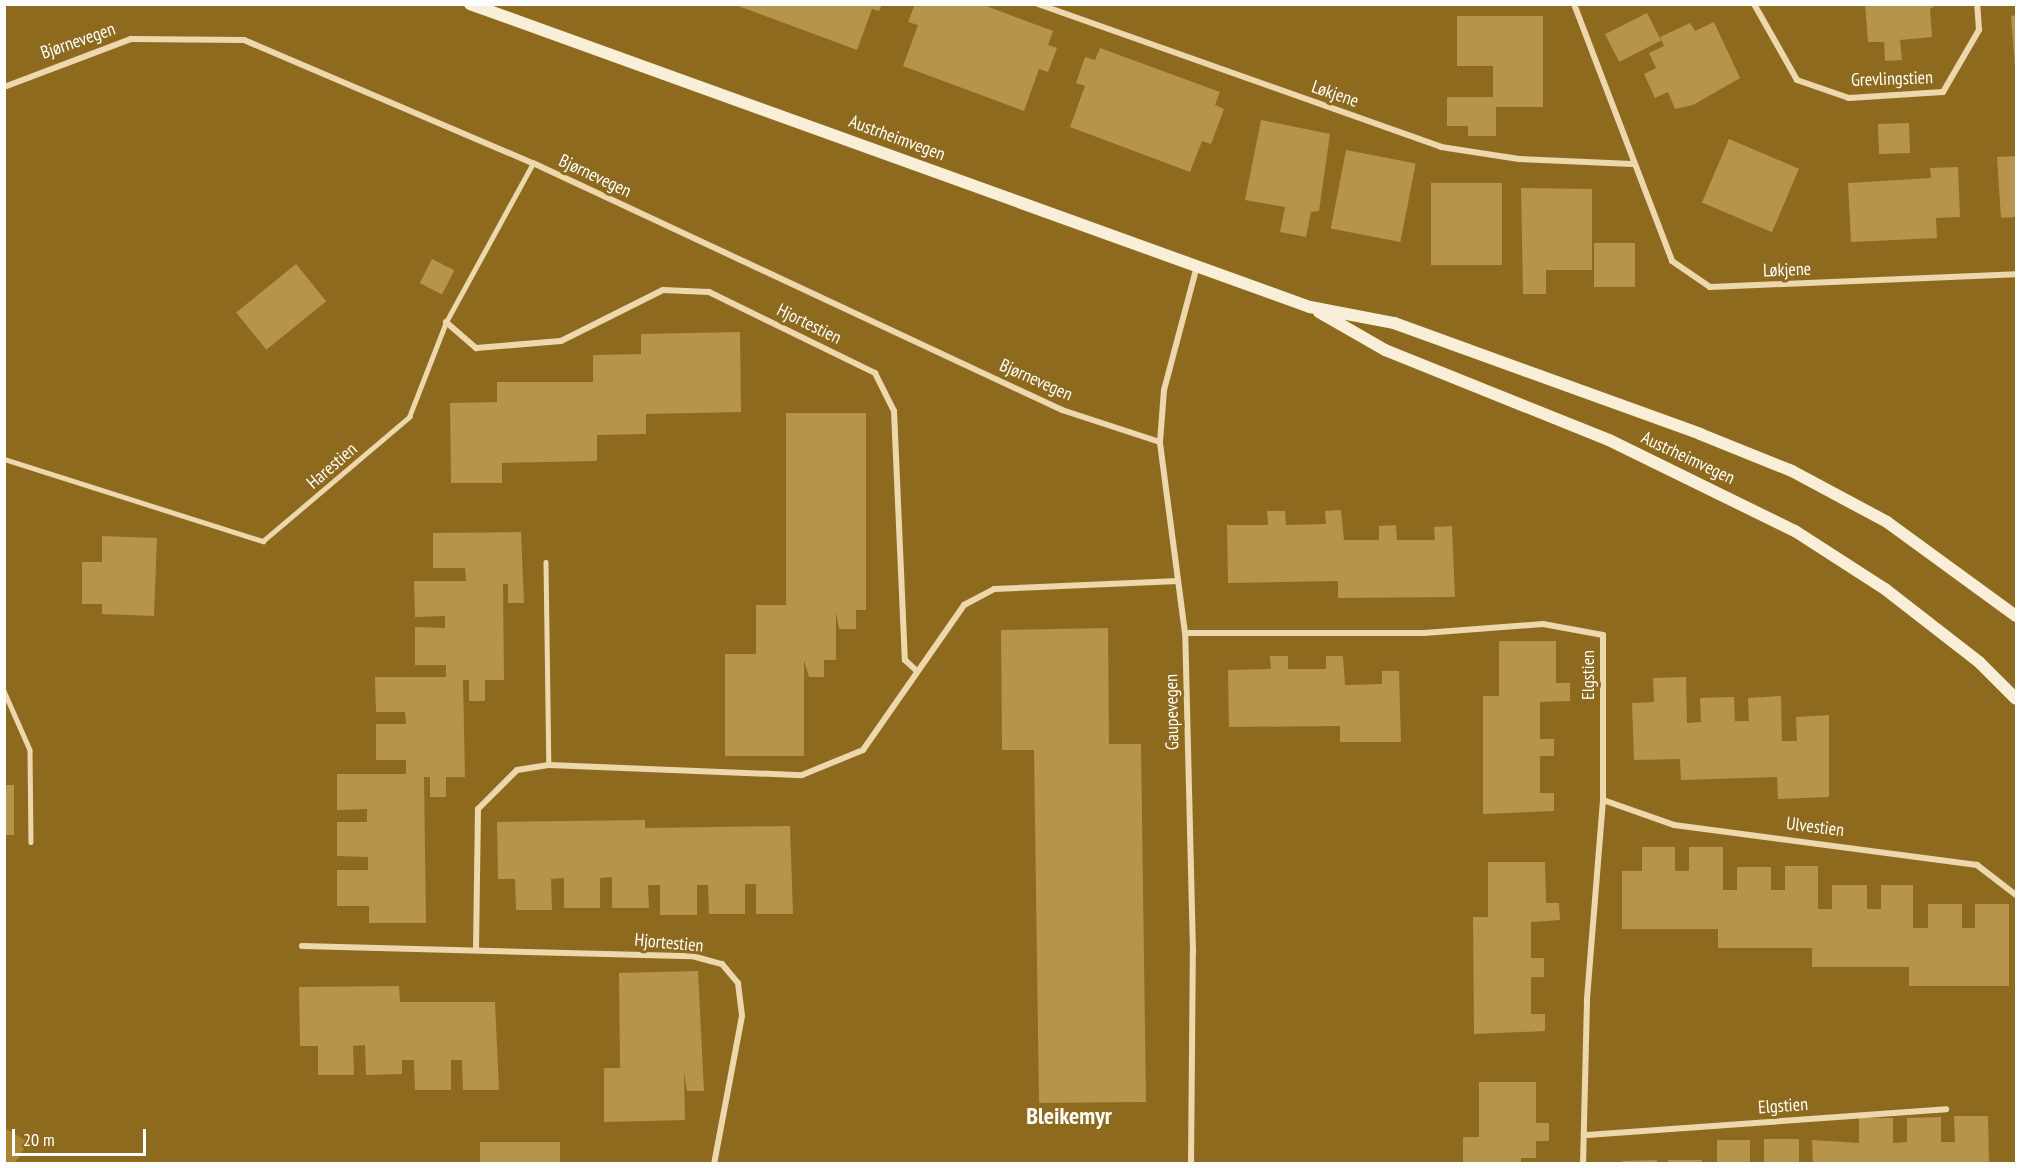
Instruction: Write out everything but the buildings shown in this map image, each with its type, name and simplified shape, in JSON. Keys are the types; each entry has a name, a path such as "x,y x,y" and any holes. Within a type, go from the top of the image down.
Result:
{"main road":[{"name":"Austrheimvegen","path":"470,4 1310,307 1385,350 1609,440 1795,531 1885,590 1979,662 2016,699"},
{"name":"Austrheimvegen","path":"1310,307 1394,323 1792,471 1887,522 2016,616"}],"street":[{"name":"Løkjene","path":"1038,4 1441,147 1519,159 1632,164"},
{"name":"Løkjene","path":"1574,4 1632,164 1672,261 1710,287 2016,274"},
{"name":"Grevlingstien","path":"1754,4 1797,80 1849,98 1943,92 1979,30 1977,4"},
{"name":"Bjørnevegen","path":"4,87 130,39 244,40 532,163 1062,410 1160,442"},
{"name":"Gaupevegen","path":"1191,1164 1193,952 1185,633 1160,442 1164,390 1197,265"},
{"name":"Hjortestien","path":"446,322 476,348 561,341 663,290 709,292 875,373 894,411 905,660 917,671"},
{"path":"476,950 478,809 517,770 549,765 802,775 863,750 964,605 994,590 1178,580"},
{"name":"Elgstien","path":"1185,633 1424,633 1543,624 1604,635 1604,800 1587,1001 1587,1135 1582,1164"},
{"name":"Ulvestien","path":"1604,800 1674,825 1977,865 2016,895"},
{"name":"Hjortestien","path":"302,946 692,956 722,964 738,983 742,1016 714,1164"},
{"name":"Elgstien","path":"1587,1135 1946,1109"}],"lane":[{"name":"Harestien","path":"4,459 263,541 409,417 446,322 532,163"},
{"path":"546,562 549,765"},
{"path":"4,691 30,750 32,842"}],"shaded area":[{"path":"5,1128 28,1142 15,1163 5,1163"}],"district":[{"name":"Bleikemyr","path":"1069,1116"}]}
